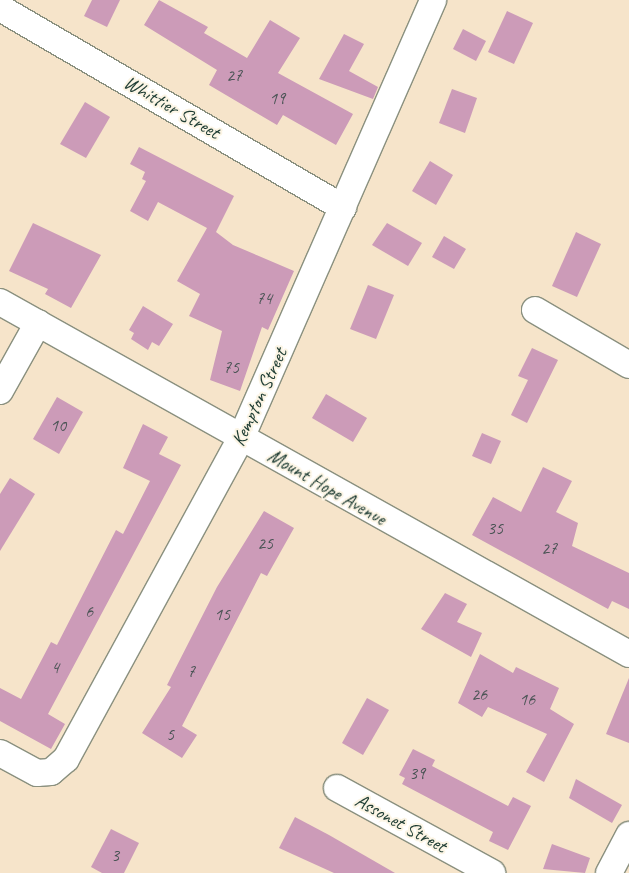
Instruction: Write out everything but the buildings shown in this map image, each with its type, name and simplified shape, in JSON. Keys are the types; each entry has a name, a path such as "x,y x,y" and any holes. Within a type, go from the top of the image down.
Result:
{"street":[{"name":"Kempton Street","path":"0,753 37,773 48,772 66,759 241,438 344,208 433,0"},
{"name":"Whittier Street","path":"0,8 344,208"},
{"name":"Mount Hope Avenue","path":"0,302 629,654"},
{"path":"535,310 629,364"},
{"path":"0,391 38,323"},
{"name":"Assonet Street","path":"337,788 492,873"},
{"path":"609,873 629,835"}]}
